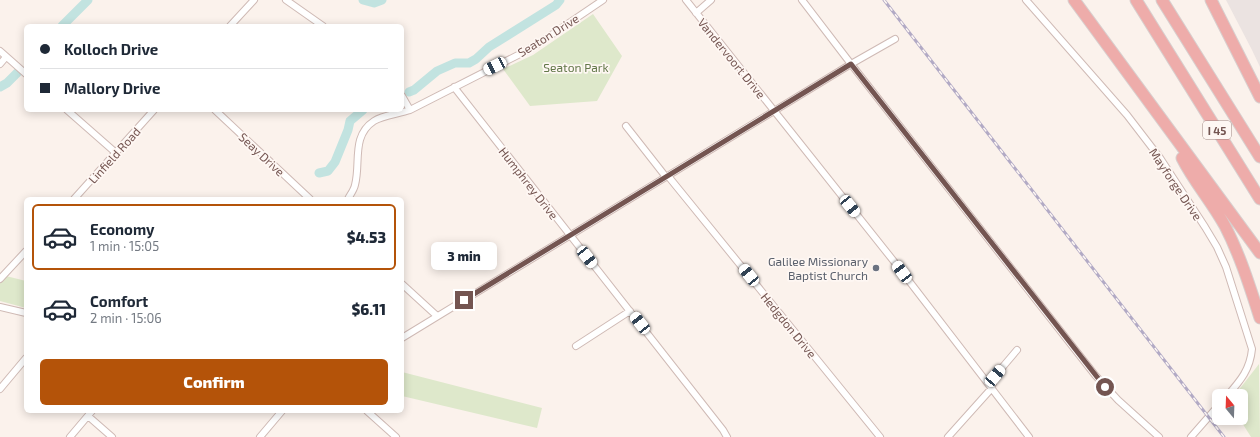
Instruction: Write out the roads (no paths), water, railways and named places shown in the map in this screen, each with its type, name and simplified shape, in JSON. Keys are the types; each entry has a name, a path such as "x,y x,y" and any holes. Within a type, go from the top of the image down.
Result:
{"highway":[{"path":"1074,0 1260,253"},
{"path":"1130,0 1145,14"},
{"name":"I 45","path":"1136,0 1260,199"},
{"name":"I 45","path":"1162,0 1260,157"},
{"path":"1171,0 1187,32 1190,44"},
{"path":"1212,0 1260,97"},
{"path":"1168,128 1184,162 1230,236 1260,318"}],"street":[{"path":"232,24 254,0"},
{"path":"286,0 320,24"},
{"name":"Seaton Drive","path":"349,197 355,186 358,147 363,131 373,122 381,118 410,110 538,44 602,0"},
{"name":"Vandervoort Drive","path":"686,0 896,264 1029,437"},
{"path":"696,14 711,0"},
{"path":"802,0 1099,379 1118,400 1159,437"},
{"name":"Mayforge Drive","path":"1026,0 1127,115 1160,158 1217,247 1226,267 1252,350 1248,368 1233,389"},
{"path":"404,337 851,64 896,39"},
{"path":"0,51 24,72"},
{"path":"0,64 6,57"},
{"name":"Humphrey Drive","path":"454,87 727,437"},
{"path":"404,100 410,110"},
{"path":"69,112 116,153"},
{"name":"Linfield Road","path":"76,197 152,112"},
{"name":"Seay Drive","path":"217,112 308,197"},
{"name":"Hedgdon Drive","path":"626,126 880,437"},
{"path":"0,279 24,253"},
{"path":"404,286 437,316"},
{"path":"0,307 24,313"},
{"path":"576,346 630,311"},
{"path":"948,437 991,389 995,376 1017,350"},
{"path":"0,388 24,360"},
{"path":"70,437 90,413 112,437"},
{"path":"260,437 280,413"},
{"path":"369,413 396,437"},
{"path":"1191,437 1212,414"}],"waterway":[{"path":"64,24 88,0"},
{"path":"363,0 374,3 382,0"},
{"path":"409,92 414,90 437,71 455,63 469,63 476,59 489,47 556,5 560,0"},
{"path":"0,87 7,83 18,72"},
{"path":"319,173 328,171 335,162 348,130 350,121 361,112"}],"railway":[{"path":"884,0 1224,437"}],"place":[{"name":"Galilee Missionary Baptist Church","path":"876,268"}],"park label":[{"name":"Seaton Park","path":"576,67"}]}
